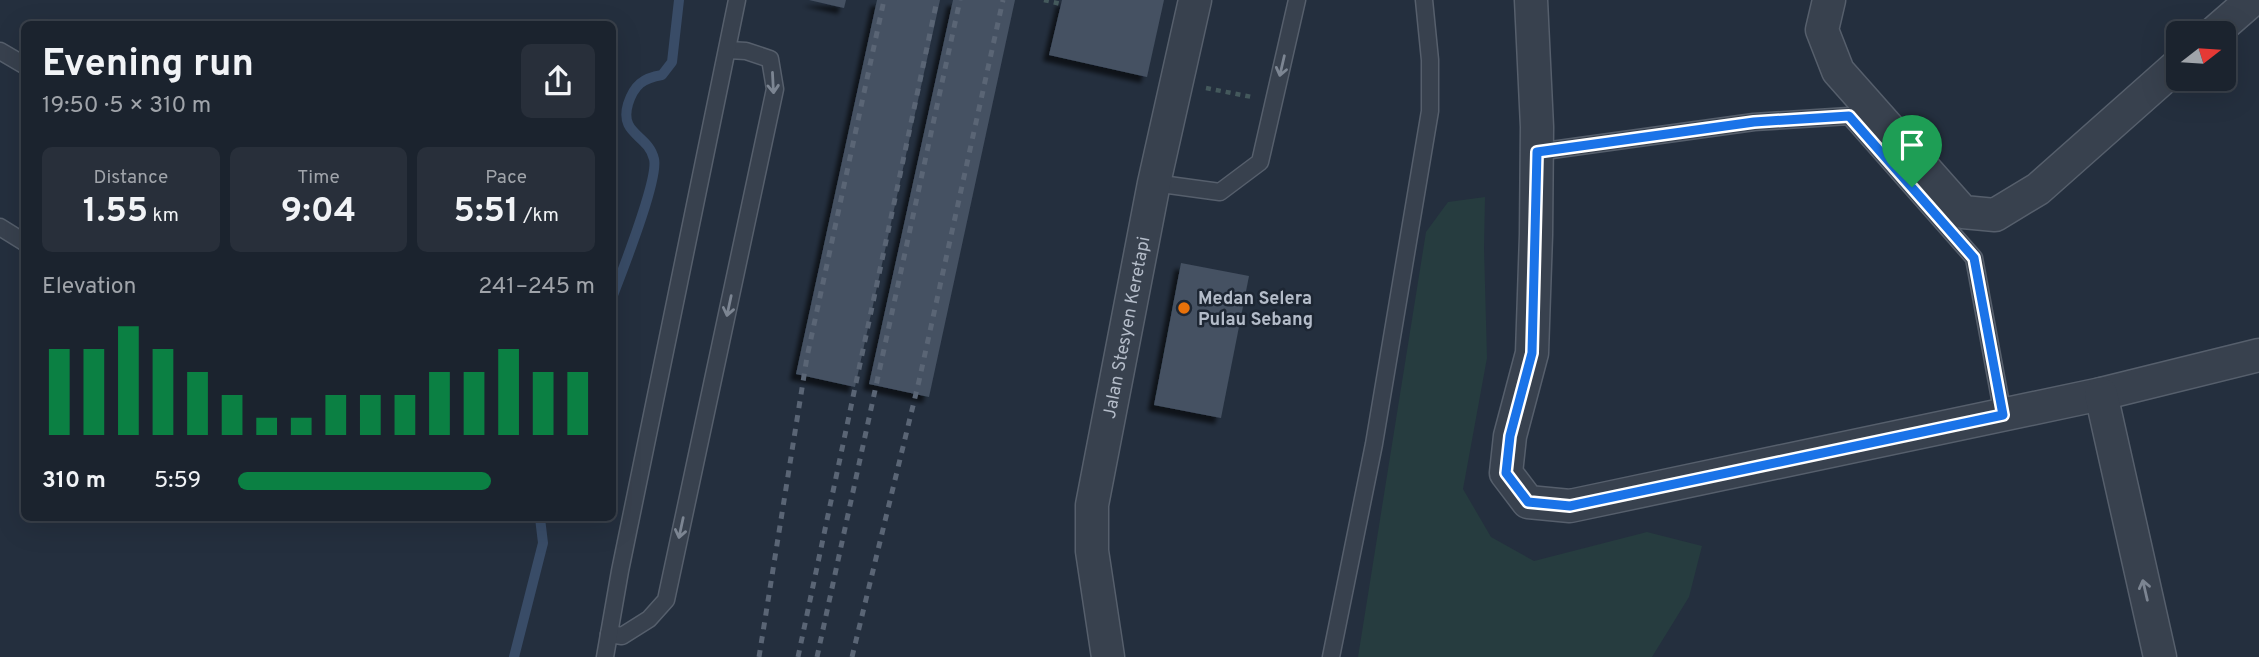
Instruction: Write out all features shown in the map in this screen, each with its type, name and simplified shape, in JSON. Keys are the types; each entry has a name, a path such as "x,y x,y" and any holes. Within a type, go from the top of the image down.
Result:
{"street":[{"name":"Jalan Stesyen Keretapi","path":"1108,657 1092,551 1092,505 1154,183 1195,0"},
{"path":"1531,0 1537,152 1532,353 1510,436 1506,473 1528,502 1570,506 2101,394 2259,355"},
{"path":"1829,0 1822,30 1838,71 1963,212 1994,215 2038,189 2166,76"},
{"path":"2228,21 2252,0"},
{"path":"2101,394 2160,657"}],"lane":[{"path":"605,657 620,570 737,0"},
{"path":"1154,183 1220,192 1260,162 1297,0"},
{"path":"1331,657 1374,444 1430,111 1430,60 1424,0"},
{"path":"609,634 622,636 649,619 666,600 775,89 770,59 746,51 728,50"},
{"path":"0,51 21,63"},
{"path":"1537,152 1754,122 1849,116 1974,258 2003,415"},
{"path":"0,227 21,240"}],"path":[{"path":"1044,0 1061,4"}],"green space":[{"path":"1485,197 1487,358 1463,489 1491,537 1534,561 1647,532 1702,546 1689,597 1652,657 1358,657 1426,232 1448,202"}],"building":[{"path":"809,0 846,0 844,8"},
{"path":"877,0 940,0 855,387 796,374"},
{"path":"953,0 1015,0 929,397 869,384"},
{"path":"1062,0 1164,0 1147,77 1049,55"},
{"path":"1181,263 1249,276 1221,418 1154,405"}],"waterway":[{"path":"616,287 638,227 654,170 651,151 627,122 628,104 640,84 662,75 672,62 679,0"},
{"path":"514,657 543,543 540,521"}],"railway":[{"path":"759,657 807,357 884,0"},
{"path":"798,657 937,0"},
{"path":"817,657 960,0"},
{"path":"852,657 919,381 1003,0"}],"place":[{"name":"Medan Selera Pulau Sebang","path":"1184,308"}],"route":[{"path":"1849,116 1912,187 1974,258 2003,415 1570,506 1528,502 1506,473 1510,436 1532,353 1537,152 1754,122 1849,116"}]}
